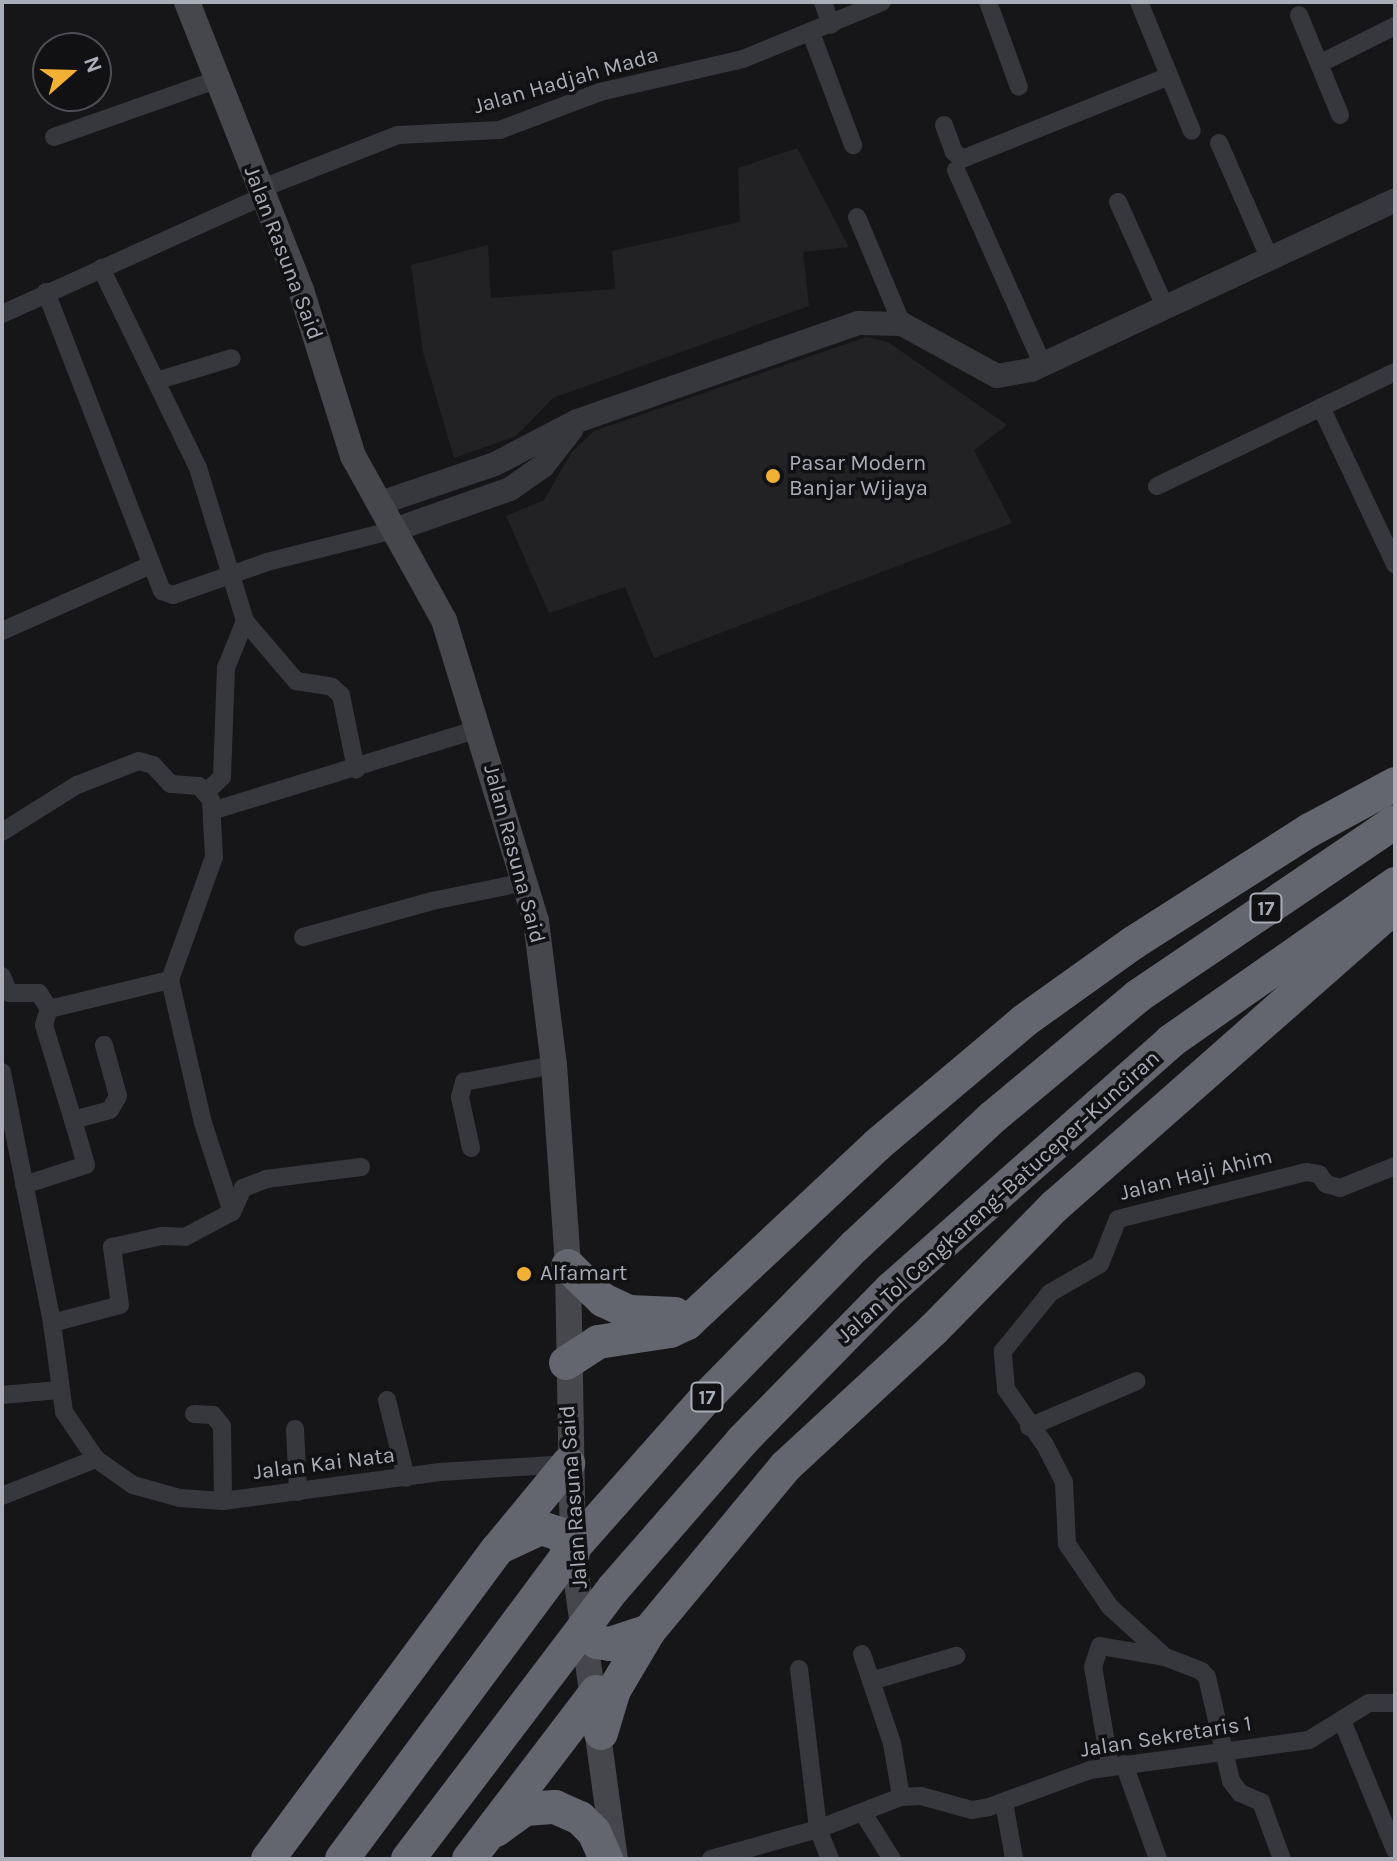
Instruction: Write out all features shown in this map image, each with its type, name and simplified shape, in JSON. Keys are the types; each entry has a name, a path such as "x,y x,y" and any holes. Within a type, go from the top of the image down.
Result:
{"highway":[{"path":"566,1363 598,1342 670,1331 711,1303 877,1145 1024,1021 1133,943 1310,830 1395,784"},
{"name":"17","path":"342,1859 573,1548 705,1399 855,1246 982,1127 1138,996 1395,822"},
{"name":"Jalan Tol Cengkareng–Batuceper–Kunciran","path":"408,1859 613,1589 742,1441 891,1289 1171,1041 1299,946 1395,883"},
{"path":"601,1733 614,1690 649,1631 785,1467 933,1330 1055,1206 1395,906"},
{"path":"568,1266 603,1300 629,1312 682,1313 711,1303"},
{"path":"268,1859 497,1550 568,1464"},
{"path":"497,1550 541,1528 560,1534 573,1553"},
{"path":"586,1630 597,1642 610,1644 649,1631"},
{"path":"476,1849 596,1692"},
{"path":"476,1849 525,1809 555,1807 580,1818 594,1832 606,1859"}],"main road":[{"name":"Jalan Rasuna Said","path":"187,2 311,318 353,456 444,620 526,882 541,948 554,1065 568,1266 566,1363 573,1553 596,1692 615,1859"}],"street":[{"path":"823,2 831,25"},
{"name":"Jalan Hadjah Mada","path":"2,314 261,192 398,135 500,130 600,92 743,59 882,2"},
{"path":"988,2 1019,87"},
{"path":"1139,2 1192,131"},
{"path":"1299,15 1340,115"},
{"path":"1321,63 1395,26"},
{"path":"811,33 853,145"},
{"path":"944,125 954,152 962,159 1169,76"},
{"path":"54,137 216,80"},
{"path":"1219,143 1270,259"},
{"path":"956,170 1043,365"},
{"path":"380,503 462,478 577,421 859,323 902,324 987,373 1008,376 1043,365 1395,200"},
{"path":"1118,202 1166,309"},
{"path":"857,217 902,324"},
{"path":"101,268 198,468 234,572 245,621 296,681 332,687 341,695 356,769"},
{"path":"46,292 137,517 149,566 157,585 173,595 234,572 394,530 510,489 543,466 577,421"},
{"path":"156,381 232,358"},
{"path":"1157,486 1395,372"},
{"path":"1321,407 1395,564"},
{"path":"462,478 473,504"},
{"path":"2,631 149,566"},
{"path":"206,792 222,777 226,668 245,621"},
{"path":"215,810 478,729"},
{"path":"2,832 77,785 139,761 153,765 171,784 193,785 206,792 215,810 214,857 170,980 203,1123 232,1212"},
{"path":"303,937 432,901 526,882"},
{"path":"2,976 9,993 39,993 49,1009 44,1025 86,1165 24,1185"},
{"path":"49,1009 170,980"},
{"path":"73,1120 110,1110 117,1102 104,1045"},
{"path":"471,1148 460,1097 464,1082 554,1065"},
{"name":"Jalan Kai Nata","path":"2,1072 52,1323 59,1390 71,1427 96,1459 133,1485 180,1498 223,1501 406,1478 568,1464"},
{"name":"Jalan Haji Ahim","path":"1029,1427 1002,1379 1009,1339 1050,1293 1100,1264 1118,1219 1306,1172 1319,1174 1326,1184 1340,1188 1395,1166"},
{"path":"52,1323 120,1305 112,1247 162,1236 185,1237 232,1212 243,1188 266,1179 361,1167"},
{"path":"1137,1381 1029,1427 1045,1445 1064,1482 1064,1530 1082,1571 1110,1607 1165,1657"},
{"path":"2,1395 59,1390"},
{"path":"387,1400 406,1478"},
{"path":"194,1414 213,1415 222,1426 223,1501"},
{"path":"295,1429 298,1492"},
{"path":"2,1496 96,1459"},
{"path":"1158,1859 1117,1765 1093,1667 1100,1646 1165,1657 1207,1677 1222,1751 1235,1787 1261,1802 1282,1859"},
{"path":"862,1654 895,1754 901,1797"},
{"path":"871,1681 956,1656"},
{"path":"799,1669 818,1829 830,1859"},
{"name":"Jalan Sekretaris 1","path":"711,1859 818,1829 901,1797 921,1796 972,1810 1117,1765 1309,1740 1343,1723 1369,1703 1395,1703"},
{"path":"1343,1723 1395,1850"},
{"path":"1004,1802 1014,1859"},
{"path":"863,1813 892,1859"}],"shaded area":[{"path":"797,148 849,247 803,252 809,306 553,398 516,436 454,458 423,352 411,265 488,245 491,298 615,289 612,251 740,222 738,168"},
{"name":"Pasar Modern Banjar Wijaya","path":"866,337 888,342 1007,425 974,450 1012,523 654,658 625,587 549,613 506,516 544,500 572,452 594,431"}],"place":[{"name":"Pasar Modern Banjar Wijaya","path":"773,476"},
{"name":"Alfamart","path":"524,1274"}]}
